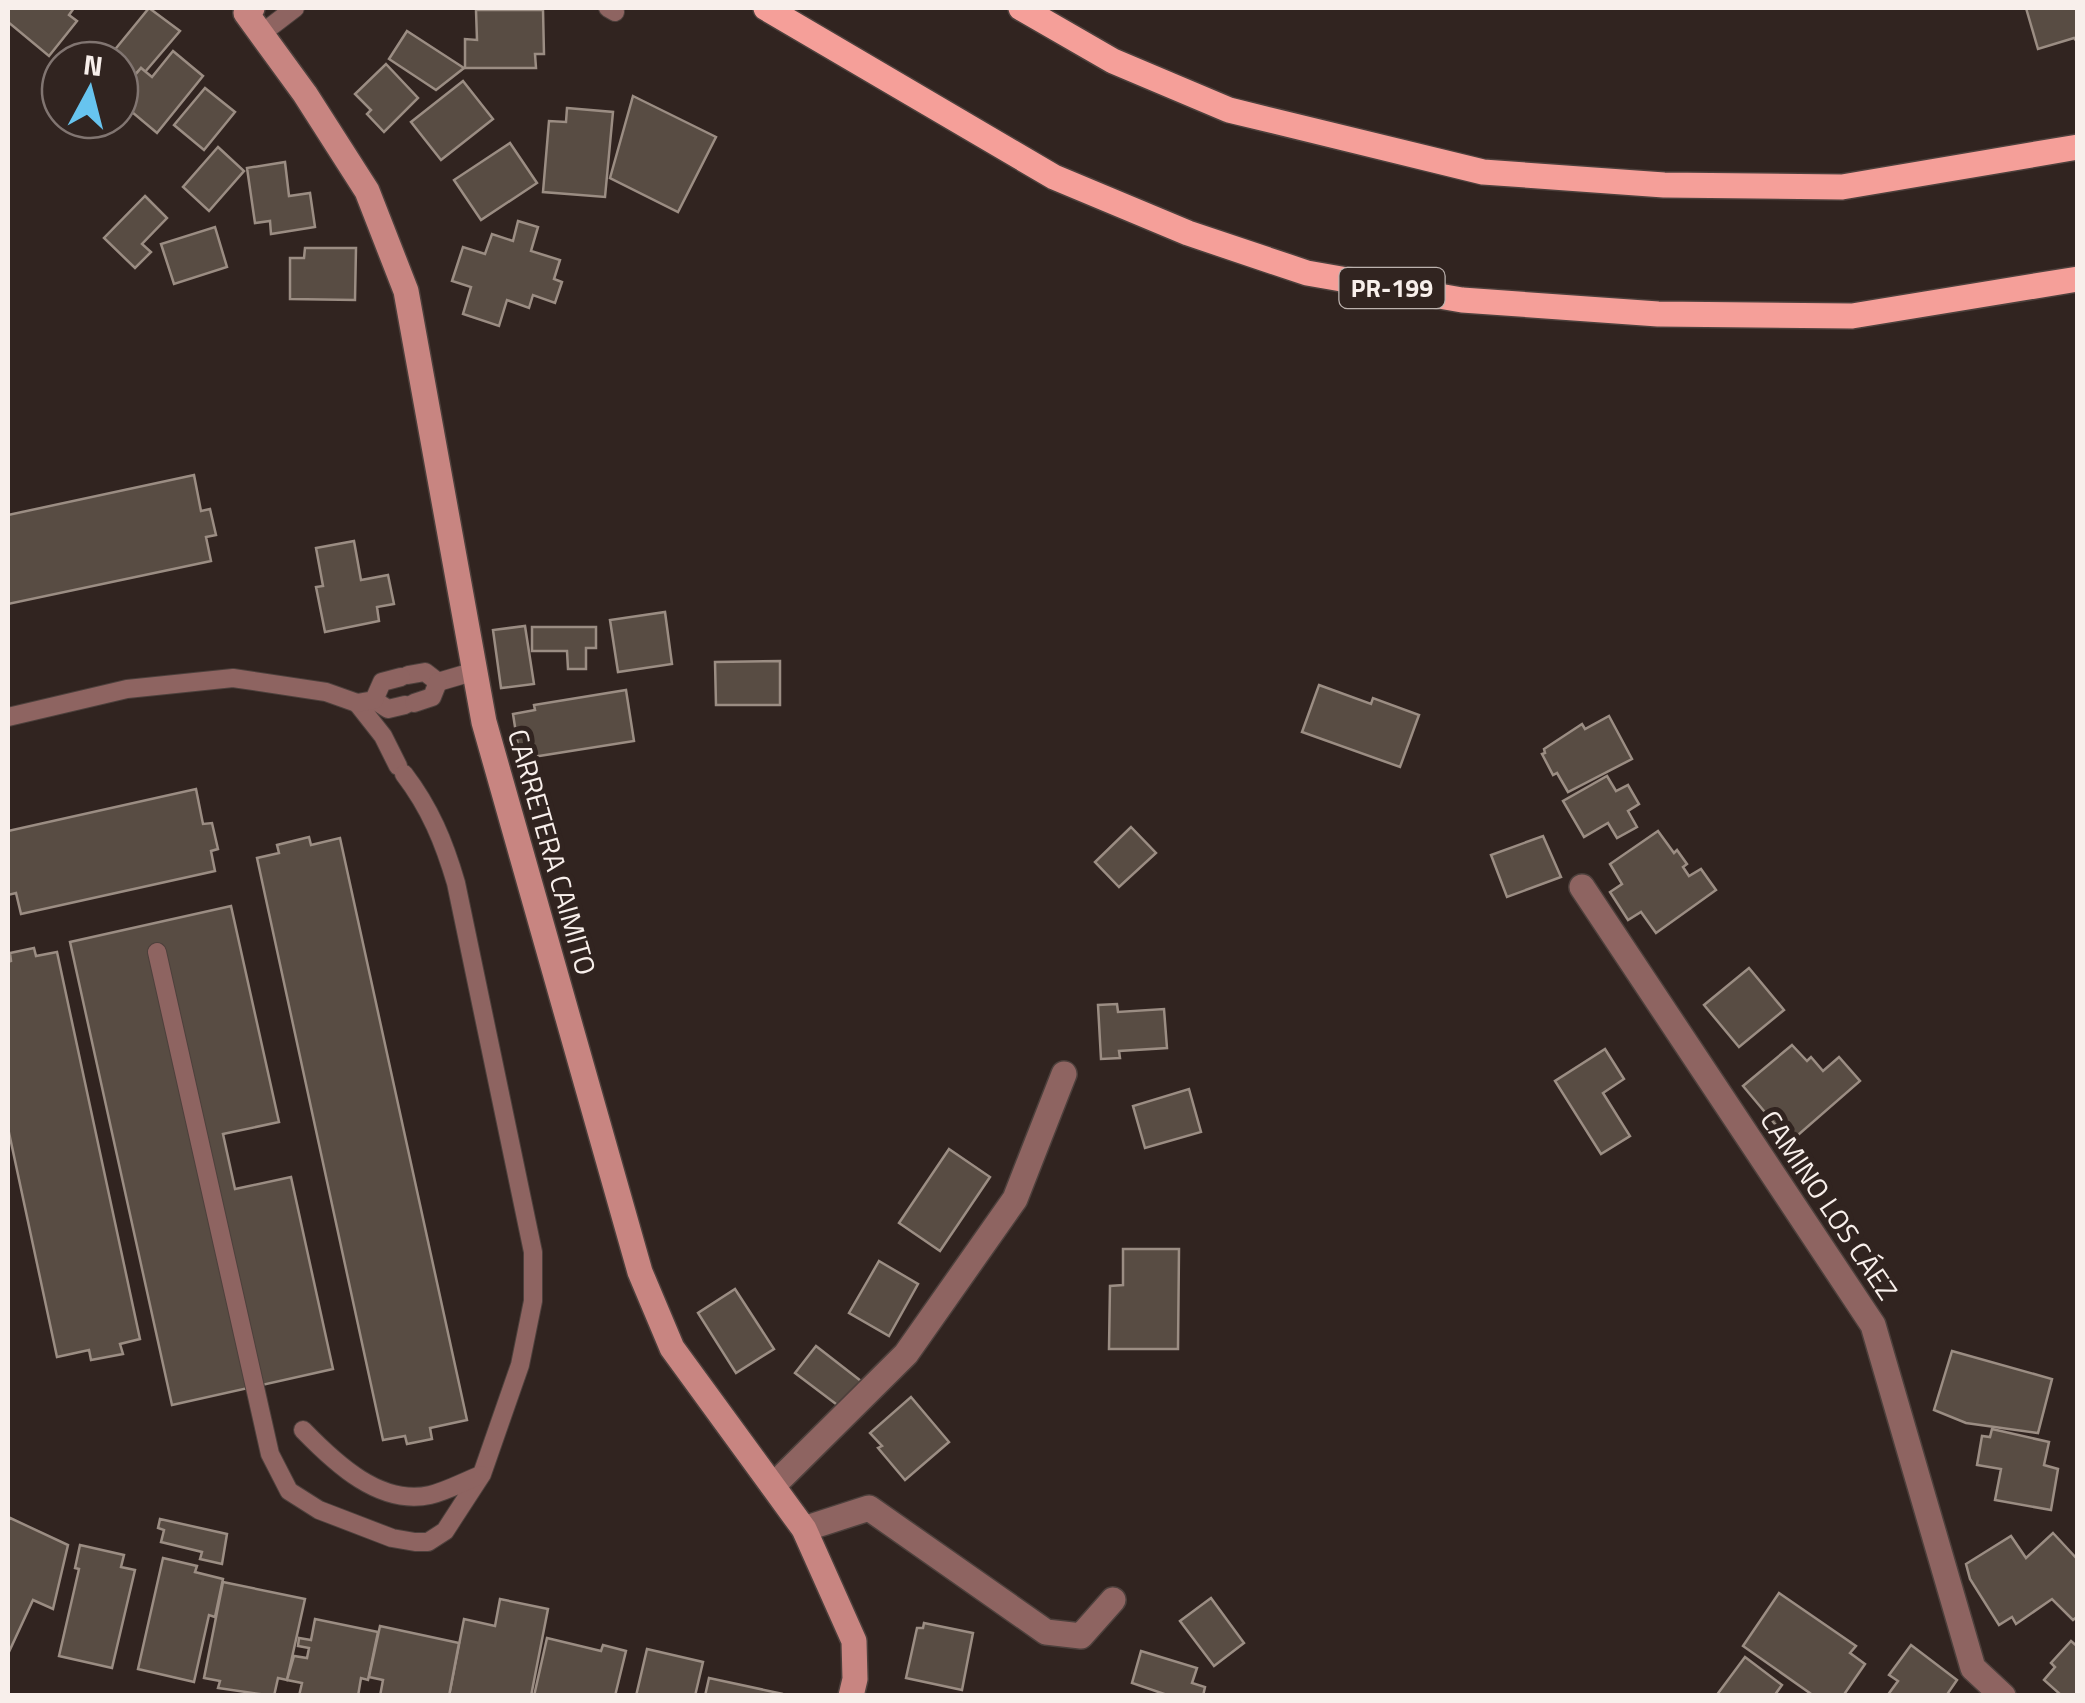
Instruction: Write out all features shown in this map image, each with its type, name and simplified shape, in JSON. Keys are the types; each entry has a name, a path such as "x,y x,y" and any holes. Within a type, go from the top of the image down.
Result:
{"main road":[{"name":"PR-199","path":"766,8 1054,176 1188,233 1307,273 1462,300 1658,314 1852,316 2078,279"},
{"path":"1021,8 1112,61 1229,110 1483,172 1664,185 1842,187 2078,148"}],"street":[{"name":"CARRETERA CAIMITO","path":"247,15 305,94 367,192 406,291 472,672 640,1272 672,1348 804,1529 854,1642 856,1679 850,1696"},
{"name":"CAMINO LOS CÁEZ","path":"1582,887 1873,1326 1973,1668 2003,1696"},
{"path":"773,1486 906,1354 1015,1199 1064,1074"},
{"path":"804,1529 870,1508 1046,1632 1081,1636 1113,1600"}],"lane":[{"path":"247,15 295,8"},
{"path":"365,701 382,682 404,676 424,672 438,682"},
{"path":"438,682 472,672"},
{"path":"8,716 127,689 233,678 326,692 388,709 432,697 438,682"},
{"path":"157,952 270,1454 289,1491 319,1510 392,1538 428,1542 445,1531 482,1474 520,1365 533,1301 534,1252 444,840 365,701"},
{"path":"303,1430 359,1480 406,1497 431,1494 482,1474"}],"building":[{"path":"8,8 74,8 69,15 77,21 62,40 40,40 40,49 8,22"},
{"path":"149,8 180,31 145,72 140,69 140,40 123,40"},
{"path":"2026,8 2078,8 2078,43 2074,38 2038,49"},
{"path":"476,10 543,10 544,54 535,54 536,68 465,68 465,39 477,40"},
{"path":"407,31 464,68 436,90 389,59"},
{"path":"173,51 203,76 157,133 140,119 140,69 152,77"},
{"path":"386,64 418,98 384,132 367,114 371,110 355,94"},
{"path":"463,81 493,119 441,160 411,122"},
{"path":"205,88 235,112 204,150 174,125"},
{"path":"633,96 716,137 678,212 610,178"},
{"path":"567,108 613,112 605,197 543,192 549,121 566,122"},
{"path":"510,143 537,183 481,220 454,180"},
{"path":"218,147 244,171 209,211 183,187"},
{"path":"285,162 289,196 310,193 315,227 271,234 270,221 255,223 247,168"},
{"path":"145,196 167,218 142,244 151,252 135,268 104,238"},
{"path":"518,221 538,227 531,251 560,260 554,279 562,282 555,303 533,295 529,308 507,300 499,326 463,314 471,287 452,281 463,247 485,254 492,234 513,241"},
{"path":"215,227 227,267 174,284 161,244"},
{"path":"305,248 356,248 355,300 290,299 290,258 304,258"},
{"path":"194,475 201,511 210,509 216,535 206,537 211,561 8,604 8,515"},
{"path":"354,541 361,580 388,575 394,604 377,607 379,621 325,632 316,587 323,586 316,548"},
{"path":"665,612 672,664 618,672 610,620"},
{"path":"525,626 534,684 501,688 493,630"},
{"path":"532,627 596,627 596,648 586,648 586,669 568,669 567,651 532,651"},
{"path":"780,661 780,705 716,705 715,662"},
{"path":"1319,685 1371,704 1373,698 1419,715 1400,767 1302,732"},
{"path":"626,690 634,741 520,759 513,714 535,710 534,705"},
{"path":"1609,716 1632,759 1568,792 1557,773 1553,775 1542,754 1544,749 1582,724 1585,729"},
{"path":"1607,776 1616,791 1628,785 1639,804 1628,811 1637,827 1617,838 1608,823 1584,837 1563,801"},
{"path":"196,789 203,824 212,823 218,849 211,851 215,871 21,914 16,893 8,895 8,831"},
{"path":"1131,827 1156,853 1119,887 1095,862"},
{"path":"1658,831 1687,864 1683,867 1689,876 1701,869 1716,890 1656,933 1641,912 1628,920 1610,892 1622,884 1610,864"},
{"path":"1543,836 1561,877 1507,897 1491,855"},
{"path":"309,837 311,845 340,838 467,1420 430,1428 432,1439 407,1444 405,1436 383,1440 257,858 279,853 277,845"},
{"path":"231,906 279,1122 223,1134 235,1189 291,1177 333,1369 172,1405 70,942"},
{"path":"34,948 36,956 57,952 140,1339 120,1344 123,1354 91,1360 89,1350 57,1357 8,1128 8,962 10,953"},
{"path":"1749,968 1784,1010 1739,1047 1704,1005"},
{"path":"1117,1004 1118,1012 1164,1009 1167,1048 1119,1051 1120,1058 1101,1059 1098,1005"},
{"path":"1792,1045 1807,1061 1811,1057 1823,1071 1839,1057 1860,1081 1790,1142 1743,1086"},
{"path":"1605,1049 1624,1079 1603,1093 1630,1136 1601,1154 1555,1081"},
{"path":"1189,1089 1201,1132 1145,1148 1133,1106"},
{"path":"949,1149 990,1177 940,1251 899,1223"},
{"path":"1123,1249 1179,1249 1178,1349 1109,1349 1110,1286 1123,1285"},
{"path":"879,1261 918,1284 889,1336 849,1313"},
{"path":"735,1289 774,1349 736,1373 698,1313"},
{"path":"816,1346 861,1381 840,1407 795,1373"},
{"path":"1952,1351 2052,1379 2038,1433 1966,1423 1934,1410"},
{"path":"911,1397 949,1442 905,1480 870,1433"},
{"path":"1992,1429 2049,1442 2044,1465 2058,1469 2051,1510 1995,1500 2001,1469 1977,1465 1982,1436 1990,1437"},
{"path":"8,1517 68,1545 53,1609 33,1600 8,1654"},
{"path":"160,1519 227,1534 222,1564 200,1559 202,1552 161,1542 164,1530 158,1528"},
{"path":"2053,1533 2078,1560 2078,1616 2073,1620 2052,1599 2016,1624 2012,1617 1999,1625 1970,1579 1966,1564 2011,1536 2026,1558"},
{"path":"80,1545 124,1555 121,1567 135,1570 112,1668 59,1656 79,1569 75,1568"},
{"path":"163,1558 197,1566 195,1572 223,1579 215,1617 209,1615 194,1682 138,1669"},
{"path":"223,1582 305,1599 287,1680 278,1678 274,1696 218,1688 220,1681 204,1678"},
{"path":"1779,1593 1856,1646 1850,1653 1865,1664 1843,1696 1814,1696 1743,1646"},
{"path":"1211,1598 1244,1643 1214,1666 1180,1621"},
{"path":"500,1599 548,1609 531,1696 449,1696 464,1619 495,1626"},
{"path":"315,1619 378,1632 368,1680 361,1678 358,1696 299,1696 302,1683 287,1680 294,1656 307,1658 309,1648 298,1646 299,1638 311,1640"},
{"path":"924,1623 973,1633 962,1690 906,1678 917,1628 923,1628"},
{"path":"380,1626 459,1643 449,1696 380,1696 383,1680 369,1677"},
{"path":"547,1638 601,1651 603,1645 626,1651 615,1696 534,1696"},
{"path":"2071,1641 2078,1647 2078,1695 2062,1696 2044,1680 2055,1667 2051,1663"},
{"path":"1911,1645 1957,1680 1948,1693 1951,1696 1887,1696 1898,1681 1889,1675"},
{"path":"647,1649 703,1662 695,1696 636,1696"},
{"path":"1141,1651 1197,1668 1192,1683 1205,1687 1203,1696 1170,1696 1132,1683"},
{"path":"1745,1657 1782,1685 1774,1696 1716,1696"},
{"path":"709,1678 783,1694 705,1696"}]}
